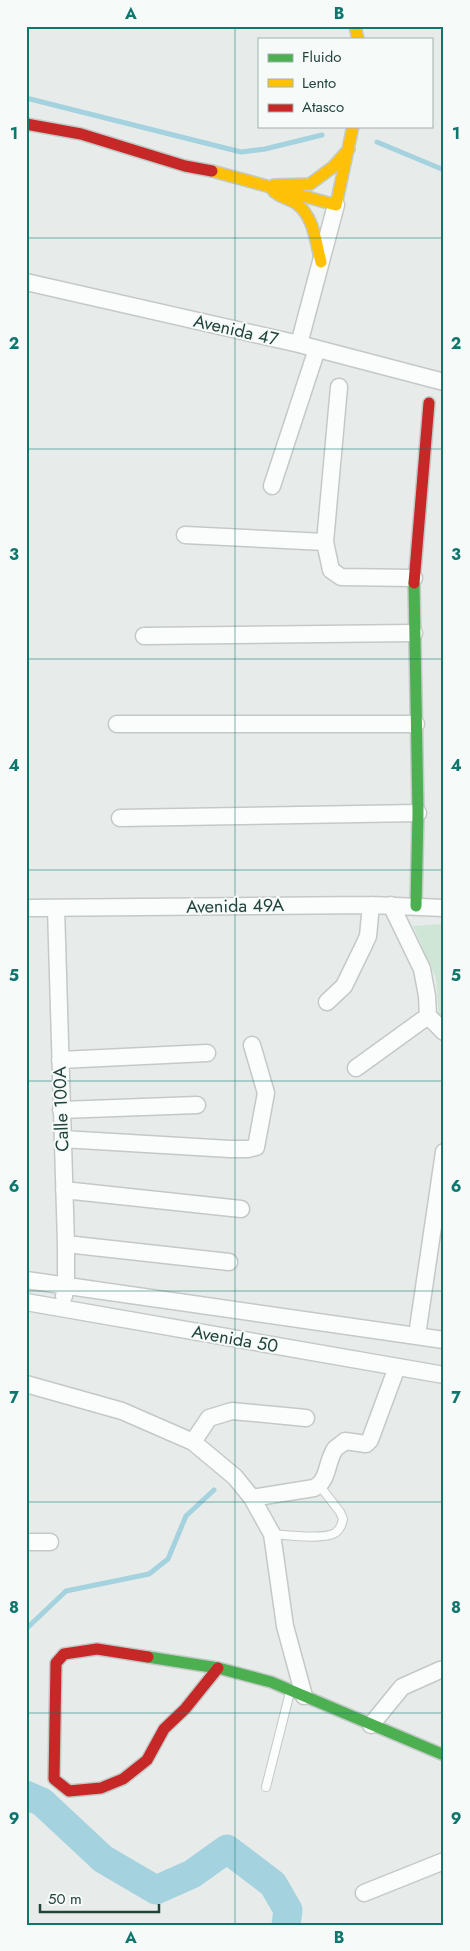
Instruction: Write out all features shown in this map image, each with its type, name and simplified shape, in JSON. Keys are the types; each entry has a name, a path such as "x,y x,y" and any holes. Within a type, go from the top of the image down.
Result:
{"street":[{"path":"26,124 81,134 185,166 229,175 336,205"},
{"path":"299,344 336,205 350,148 353,128"},
{"path":"271,188 274,185 310,184 333,167 350,148"},
{"path":"271,188 275,193 298,205 309,219 321,262"},
{"name":"Avenida 47","path":"26,282 299,344 444,382"},
{"path":"272,486 317,349"},
{"path":"339,387 325,542 331,570 340,577 414,578"},
{"path":"416,906 418,813 414,578 429,403"},
{"path":"185,535 325,542"},
{"path":"144,636 414,633"},
{"path":"116,724 416,724"},
{"path":"120,818 418,813"},
{"path":"327,1002 344,986 364,945 368,936 371,905"},
{"name":"Avenida 49A","path":"26,908 371,905 444,908"},
{"path":"391,906 422,969 427,996 428,1016 444,1032"},
{"name":"Calle 100A","path":"56,908 66,1244 66,1287 61,1308"},
{"path":"356,1068 428,1016"},
{"path":"63,1138 230,1149 256,1147 266,1093 252,1046"},
{"path":"60,1060 207,1053"},
{"path":"61,1110 197,1105"},
{"path":"418,1335 444,1152"},
{"path":"64,1190 241,1209"},
{"path":"66,1244 229,1262"},
{"name":"Avenida 50","path":"26,1280 444,1340"},
{"name":"Avenida 50","path":"26,1302 444,1374"},
{"path":"252,1498 314,1488 320,1485 324,1479 335,1450 340,1444 345,1441 366,1444 370,1440 397,1367"},
{"path":"26,1384 122,1411 193,1442 234,1477 252,1498 272,1534 297,1693"},
{"path":"193,1442 209,1418 232,1411 306,1418"},
{"path":"26,1542 50,1542"},
{"path":"218,1668 185,1709 164,1729 147,1760 123,1779 101,1788 69,1791 54,1779 56,1662 64,1654 97,1649 218,1668 271,1682 444,1755"},
{"path":"371,1725 402,1687 440,1670 444,1670"},
{"path":"364,1893 444,1861"}],"lane":[{"path":"272,1534 319,1536 335,1533 341,1527 343,1519 340,1512 320,1485"},
{"path":"266,1787 297,1693"}],"green space":[{"path":"444,924 444,1021 439,1020 436,978 413,926"}],"waterway":[{"path":"26,98 241,152 265,149 322,135"},
{"path":"377,142 444,170"},
{"path":"26,1629 66,1591 149,1574 168,1559 186,1516 214,1490"},
{"path":"26,1795 42,1802 103,1859 156,1890 192,1874 227,1849 273,1884 288,1910 286,1925"}],"traffic: fast":[{"path":"414,583 418,813 416,906"},
{"path":"148,1657 218,1668 271,1682 444,1755"}],"traffic: slow":[{"path":"355,26 358,38"},
{"path":"212,171 336,205 353,128"},
{"path":"321,262 314,231 303,209 294,202 280,196 271,188 274,185 310,184 333,167 349,149"}],"traffic: jam":[{"path":"26,124 81,134 185,166 212,171"},
{"path":"414,583 429,403"},
{"path":"148,1657 97,1649 64,1654 56,1663 54,1779 69,1791 101,1788 123,1779 147,1760 164,1729 185,1709 218,1668"}]}
